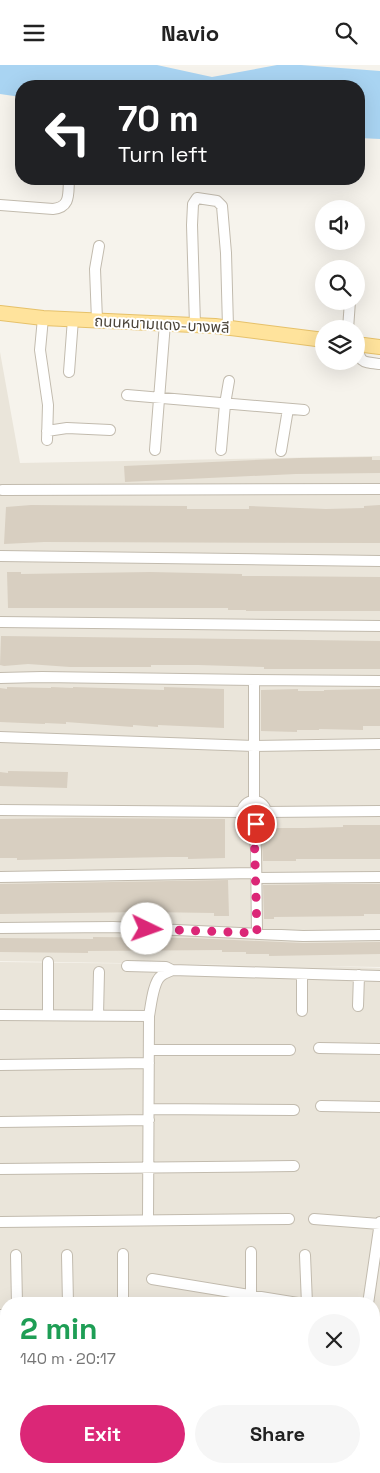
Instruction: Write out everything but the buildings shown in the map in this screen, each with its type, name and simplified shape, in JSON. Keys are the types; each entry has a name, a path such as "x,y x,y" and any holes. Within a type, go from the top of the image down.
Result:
{"main road":[{"name":"ถนนหนามแดง-บางพลี","path":"0,313 43,318 228,327 315,339"},
{"path":"365,345 380,347"}],"street":[{"path":"0,205 61,208 67,202 68,185"},
{"path":"195,325 192,225 193,204 197,198 217,201 222,206 226,253 228,327"},
{"path":"97,320 95,269 99,247"},
{"path":"43,318 40,350 48,405 47,435 67,428 110,430"},
{"path":"69,372 73,319"},
{"path":"155,450 164,323"},
{"path":"365,362 380,365"},
{"path":"221,450 229,381"},
{"path":"127,395 304,410"},
{"path":"281,451 288,409"},
{"path":"1,490 380,489"},
{"path":"0,556 380,561"},
{"path":"0,623 380,626"},
{"path":"0,678 380,681"},
{"path":"254,681 254,801"},
{"path":"0,737 254,746 380,744"},
{"path":"254,801 261,804 266,812 262,821 254,825 244,820 242,812 247,803 254,801"},
{"path":"0,810 242,812"},
{"path":"266,812 380,811"},
{"path":"254,825 257,933"},
{"path":"0,877 380,877"},
{"path":"0,928 113,927 303,936 380,935"},
{"path":"48,962 48,1015"},
{"path":"127,966 166,967 172,970 380,976"},
{"path":"148,1219 149,1015 158,980 161,975 172,970"},
{"path":"98,1015 99,972"},
{"path":"302,975 302,1011"},
{"path":"358,1006 359,975"},
{"path":"0,1015 149,1015"},
{"path":"319,1048 380,1049"},
{"path":"149,1050 290,1051"},
{"path":"0,1065 149,1063"},
{"path":"321,1105 380,1107"},
{"path":"0,1122 294,1110"},
{"path":"0,1169 294,1166"},
{"path":"0,1222 289,1219"},
{"path":"314,1219 380,1223 376,1271 370,1297"},
{"path":"251,1252 251,1295"},
{"path":"123,1254 123,1297"},
{"path":"16,1255 17,1297"},
{"path":"67,1255 68,1297"},
{"path":"305,1255 306,1297"},
{"path":"152,1279 263,1297"}],"shaded area":[{"path":"0,352 20,463 380,456 380,967 321,966 380,968 380,1297 0,1297 0,962 240,965 0,961"}],"water":[{"path":"0,65 157,65 212,77 277,65 380,71 380,139 365,138 365,80 15,80 15,96 0,94"}],"route":[{"path":"147,929 257,933 254,825 256,824"}]}
